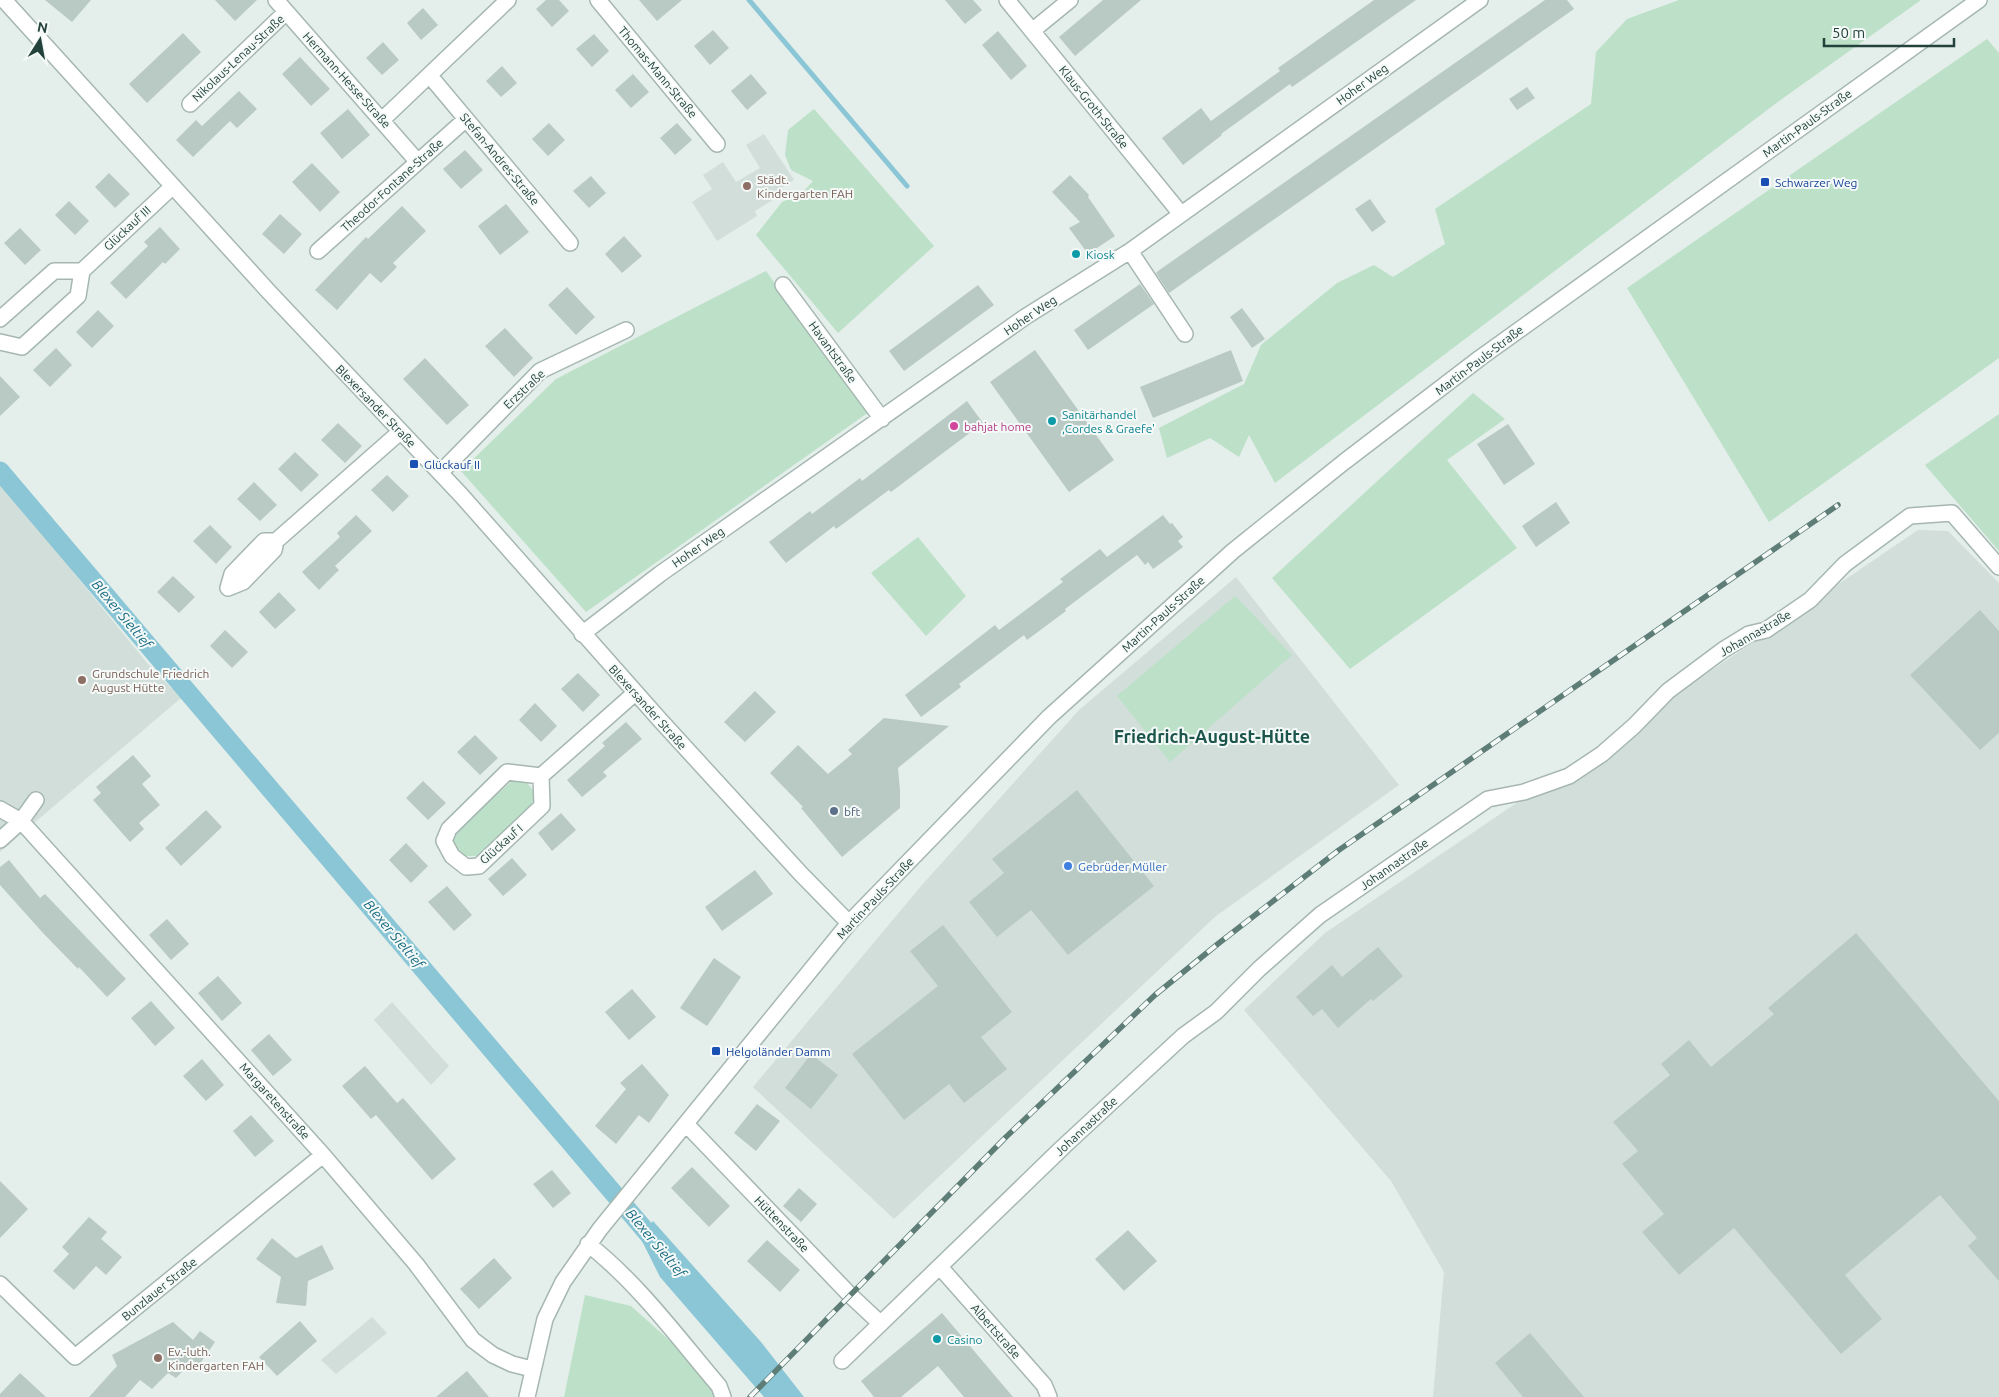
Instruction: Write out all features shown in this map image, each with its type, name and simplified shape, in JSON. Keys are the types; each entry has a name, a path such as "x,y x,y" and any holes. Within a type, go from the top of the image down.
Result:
{"street":[{"name":"Hermann-Hesse-Straße","path":"276,0 417,161"},
{"path":"382,120 508,0"},
{"name":"Thomas-Mann-Straße","path":"598,0 717,144"},
{"name":"Klaus-Groth-Straße","path":"1008,0 1181,214"},
{"path":"1032,31 1070,0"},
{"name":"Hoher Weg","path":"582,634 660,574 1025,317 1130,251 1480,0"},
{"name":"Martin-Pauls-Straße","path":"527,1397 545,1319 563,1282 588,1244 849,923 1049,717 1233,551 1344,462 1480,358 1979,0"},
{"name":"Blexersander Straße","path":"8,1 173,186 440,474 582,634 801,874 849,923"},
{"name":"Nikolaus-Lenau-Straße","path":"190,104 286,12"},
{"name":"Stefan-Andres-Straße","path":"430,76 570,243"},
{"name":"Theodor-Fontane-Straße","path":"318,251 466,119"},
{"name":"Glückauf III","path":"82,271 173,186"},
{"path":"1130,251 1185,334"},
{"path":"0,319 54,271 82,271 78,296 22,346 0,342"},
{"name":"Havantstraße","path":"783,285 882,419"},
{"name":"Erzstraße","path":"440,474 540,371 626,330"},
{"path":"276,541 400,432"},
{"name":"Johannastraße","path":"842,1361 1070,1140 1183,1036 1216,1012 1259,969 1320,916 1488,799 1524,792 1569,776 1602,754 1634,726 1668,691 1723,650 1749,634 1766,630 1810,600 1845,564 1910,516 1952,513 1999,567"},
{"path":"542,776 636,693"},
{"name":"Glückauf I","path":"507,772 542,776 542,806 478,866 466,866 452,856 444,841 448,829 507,772"},
{"path":"0,840 21,822 36,800"},
{"name":"Margaretenstraße","path":"0,809 21,822 323,1155 416,1264 473,1340 512,1364 532,1369"},
{"name":"Hüttenstraße","path":"686,1124 850,1295 880,1323"},
{"name":"Bunzlauer Straße","path":"0,1284 75,1357 323,1155"},
{"path":"588,1244 608,1260 658,1314 719,1386 723,1397"},
{"name":"Albertstraße","path":"940,1267 1044,1385 1049,1397"}],"shaded area":[{"name":"Städt. Kindergarten FAH","path":"764,134 794,180 773,193 776,198 755,211 757,216 717,241 692,202 712,189 703,175 723,162 736,182 760,168 746,145"},
{"name":"Grundschule Friedrich August Hütte","path":"0,482 147,663 181,698 0,852"},
{"path":"1918,530 1948,531 1999,583 1999,1397 1433,1397 1444,1272 1391,1181 1244,1010 1325,933"},
{"path":"1236,577 1399,785 1216,916 894,1219 753,1087 922,885 1079,710"},
{"path":"392,1002 449,1066 431,1085 374,1020"},
{"path":"372,1317 387,1333 336,1374 321,1360"}],"green space":[{"path":"1679,0 1921,0 1775,104 1275,483 1249,435 1239,457 1210,438 1167,458 1159,428 1244,384 1261,345 1337,283 1374,265 1393,277 1445,244 1435,209 1591,104 1596,52 1627,19"},
{"path":"1987,39 1999,53 1999,358 1769,522 1627,288"},
{"path":"814,109 934,246 838,333 756,235 782,202 802,193 813,181 791,170 785,155 788,130"},
{"path":"766,271 869,412 586,612 461,471 556,379"},
{"path":"1473,393 1505,419 1447,460 1517,548 1350,669 1272,578"},
{"path":"1999,414 1999,551 1925,465"},
{"path":"918,537 966,596 926,636 871,573"},
{"path":"1235,596 1292,655 1170,762 1117,696"},
{"path":"515,778 530,786 535,801 477,856 464,856 456,852 453,841 456,832"},
{"path":"585,1295 631,1306 687,1356 719,1397 564,1397"}],"water":[{"path":"653,1221 761,1342 804,1397 764,1397 660,1277 640,1237"}],"building":[{"path":"45,0 91,0 72,22"},
{"path":"215,0 257,0 235,21"},
{"path":"546,0 559,0 569,11 552,27 536,9"},
{"path":"639,0 682,0 657,21"},
{"path":"945,0 973,0 982,10 965,24"},
{"path":"1103,0 1141,0 1075,56 1059,37"},
{"path":"1374,0 1416,0 1292,87 1290,84 1221,134 1183,165 1162,138 1201,108 1211,121 1280,71 1278,68"},
{"path":"1545,0 1567,0 1574,9 1169,293 1156,273 1158,271"},
{"path":"423,8 438,25 421,40 407,23"},
{"path":"713,30 729,48 710,65 694,46"},
{"path":"998,31 1027,66 1011,80 982,45"},
{"path":"183,33 201,52 147,103 129,84"},
{"path":"594,34 609,51 592,67 576,49"},
{"path":"383,42 399,60 382,75 366,58"},
{"path":"300,57 330,89 311,106 282,74"},
{"path":"502,66 517,83 501,97 486,81"},
{"path":"633,74 649,92 631,108 615,90"},
{"path":"751,74 767,93 747,110 731,91"},
{"path":"1527,87 1535,98 1517,110 1509,99"},
{"path":"239,91 257,109 237,128 230,121 193,157 176,140 196,120 202,126"},
{"path":"348,109 370,135 342,159 320,133"},
{"path":"549,123 565,140 548,156 532,139"},
{"path":"677,123 692,140 675,155 660,138"},
{"path":"465,150 483,170 461,189 443,169"},
{"path":"312,163 340,192 320,212 292,182"},
{"path":"109,173 130,194 115,208 95,187"},
{"path":"1070,175 1089,195 1088,197 1115,236 1088,254 1069,228 1080,222 1052,192"},
{"path":"591,176 606,193 589,208 573,191"},
{"path":"1370,199 1386,222 1372,232 1355,209"},
{"path":"69,201 89,221 75,235 55,215"},
{"path":"506,204 529,232 500,255 478,226"},
{"path":"402,206 426,231 393,263 397,267 381,283 370,273 337,310 315,290 366,237 368,239"},
{"path":"280,214 302,234 284,254 262,234"},
{"path":"160,227 180,249 165,264 163,262 126,299 110,283 148,246 144,242"},
{"path":"20,228 41,250 25,265 4,243"},
{"path":"624,236 642,256 622,273 605,254"},
{"path":"1140,284 1154,304 1088,350 1074,330"},
{"path":"978,285 994,305 904,371 889,351"},
{"path":"567,287 595,317 576,335 548,305"},
{"path":"1242,308 1265,339 1252,348 1230,317"},
{"path":"98,310 114,326 92,348 76,332"},
{"path":"505,328 533,358 514,377 485,346"},
{"path":"56,348 72,365 50,387 33,370"},
{"name":"Sanitärhandel ,Cordes & Graefe'","path":"1035,350 1114,460 1069,492 990,382"},
{"path":"1231,350 1243,381 1153,418 1140,387"},
{"path":"425,358 469,405 447,425 403,379"},
{"path":"0,376 20,397 0,416"},
{"path":"967,401 983,423 891,492 889,490 836,529 834,526 786,563 769,542 810,511 812,514 860,478 862,481"},
{"path":"338,423 362,446 345,463 321,440"},
{"path":"1508,424 1535,464 1504,485 1477,444"},
{"path":"295,452 319,475 301,492 278,469"},
{"path":"387,475 409,496 393,512 371,490"},
{"path":"254,482 277,505 260,521 237,499"},
{"path":"1556,502 1570,523 1536,547 1522,526"},
{"path":"356,515 372,531 335,566 339,570 319,590 302,572 340,537 337,533"},
{"path":"1163,515 1183,537 1178,541 1183,547 1153,569 1148,562 1145,565 1137,555 1027,640 1024,635 959,684 961,687 921,717 905,695 995,625 999,630 1063,582 1060,579 1100,549 1107,557"},
{"path":"210,525 232,547 216,564 193,541"},
{"path":"173,576 195,597 179,613 157,592"},
{"path":"279,592 296,610 275,629 259,612"},
{"path":"1980,610 1999,631 1999,733 1980,750 1910,675"},
{"path":"225,630 248,652 232,668 210,646"},
{"path":"578,673 600,695 583,712 561,689"},
{"path":"755,691 776,712 745,742 724,722"},
{"path":"535,703 557,726 541,742 519,720"},
{"path":"884,718 949,726 898,768 900,808 842,857 801,808 803,807 770,773 798,745 828,774 852,754 848,750"},
{"path":"626,722 642,739 603,772 607,776 582,797 567,780 605,746 602,743"},
{"path":"475,735 498,758 480,775 457,752"},
{"path":"133,755 151,776 142,784 160,805 139,823 144,829 130,842 93,800 101,793 96,787"},
{"path":"423,781 446,803 428,820 406,798"},
{"name":"Gebrüder Müller","path":"1077,790 1154,886 1068,955 1031,910 997,937 969,902 1004,873 992,859"},
{"path":"206,810 222,827 181,866 165,848"},
{"path":"561,813 576,830 552,851 538,833"},
{"path":"406,843 428,866 411,883 389,860"},
{"path":"512,858 527,875 503,896 488,879"},
{"path":"9,860 40,898 45,894 126,979 107,997 43,933 0,885 0,867"},
{"path":"755,870 773,894 722,931 705,907"},
{"path":"447,886 472,915 454,931 428,902"},
{"path":"167,919 189,944 171,960 149,935"},
{"path":"943,925 1012,1012 981,1037 1007,1069 964,1103 949,1084 904,1120 852,1054 938,986 910,951"},
{"path":"1856,933 1999,1101 1999,1281 1968,1246 1977,1238 1940,1195 1845,1275 1882,1319 1841,1354 1734,1228 1679,1275 1642,1232 1664,1214 1622,1164 1638,1151 1613,1122 1670,1075 1661,1064 1689,1040 1711,1067 1774,1014 1768,1008"},
{"path":"1378,947 1403,976 1373,1001 1371,999 1338,1028 1322,1009 1313,1016 1296,997 1332,965 1342,977"},
{"path":"714,958 741,977 707,1026 680,1008"},
{"path":"218,976 242,1003 222,1021 198,993"},
{"path":"632,989 656,1017 629,1040 605,1012"},
{"path":"151,1001 175,1028 155,1046 131,1018"},
{"path":"269,1034 292,1060 273,1076 251,1050"},
{"path":"811,1054 838,1075 811,1109 785,1088"},
{"path":"202,1059 224,1085 206,1101 183,1076"},
{"path":"642,1064 669,1095 649,1123 639,1115 616,1144 595,1126 626,1089 620,1083"},
{"path":"365,1066 397,1103 403,1098 456,1159 432,1180 376,1115 371,1119 342,1086"},
{"path":"757,1104 780,1121 756,1151 734,1133"},
{"path":"251,1115 274,1141 255,1157 233,1131"},
{"path":"692,1167 730,1206 709,1227 671,1188"},
{"path":"552,1170 571,1193 553,1208 533,1184"},
{"path":"0,1181 28,1209 0,1238"},
{"path":"799,1188 817,1204 801,1222 783,1206"},
{"path":"89,1217 107,1232 101,1239 122,1257 106,1275 96,1266 74,1290 53,1271 69,1254 62,1247"},
{"path":"1128,1230 1157,1261 1124,1291 1095,1259"},
{"path":"272,1238 296,1258 322,1245 334,1269 308,1281 306,1306 276,1303 281,1277 256,1259"},
{"path":"767,1240 800,1270 780,1292 747,1261"},
{"path":"494,1258 512,1278 479,1309 460,1289"},
{"name":"Casino","path":"942,1313 1013,1397 964,1397 938,1366 901,1397 874,1397 861,1381"},
{"path":"300,1321 317,1341 277,1376 259,1357"},
{"name":"Ev.-luth. Kindergarten FAH","path":"173,1322 193,1340 200,1331 215,1342 199,1365 193,1361 176,1378 168,1373 152,1389 140,1380 125,1397 89,1397 117,1366 112,1355"},
{"path":"1530,1333 1584,1397 1523,1397 1495,1363"},
{"path":"467,1371 489,1397 436,1397"},
{"path":"20,1373 46,1397 0,1397 0,1394"}],"waterway":[{"path":"749,0 907,186"},
{"name":"Blexer Sieltief","path":"0,471 661,1249"}],"railway":[{"path":"750,1397 1006,1137 1155,995 1339,850 1838,505"}],"place":[{"name":"Schwarzer Weg","path":"1765,182"},
{"name":"Städt. Kindergarten FAH","path":"747,186"},
{"name":"Kiosk","path":"1076,254"},
{"name":"Sanitärhandel ,Cordes & Graefe'","path":"1052,421"},
{"name":"bahjat home","path":"954,426"},
{"name":"Glückauf II","path":"414,464"},
{"name":"Grundschule Friedrich August Hütte","path":"82,680"},
{"name":"bft","path":"834,811"},
{"name":"Gebrüder Müller","path":"1068,866"},
{"name":"Helgoländer Damm","path":"716,1051"},
{"name":"Casino","path":"937,1339"},
{"name":"Ev.-luth. Kindergarten FAH","path":"158,1358"}],"district":[{"name":"Friedrich-August-Hütte","path":"1212,736"}]}
